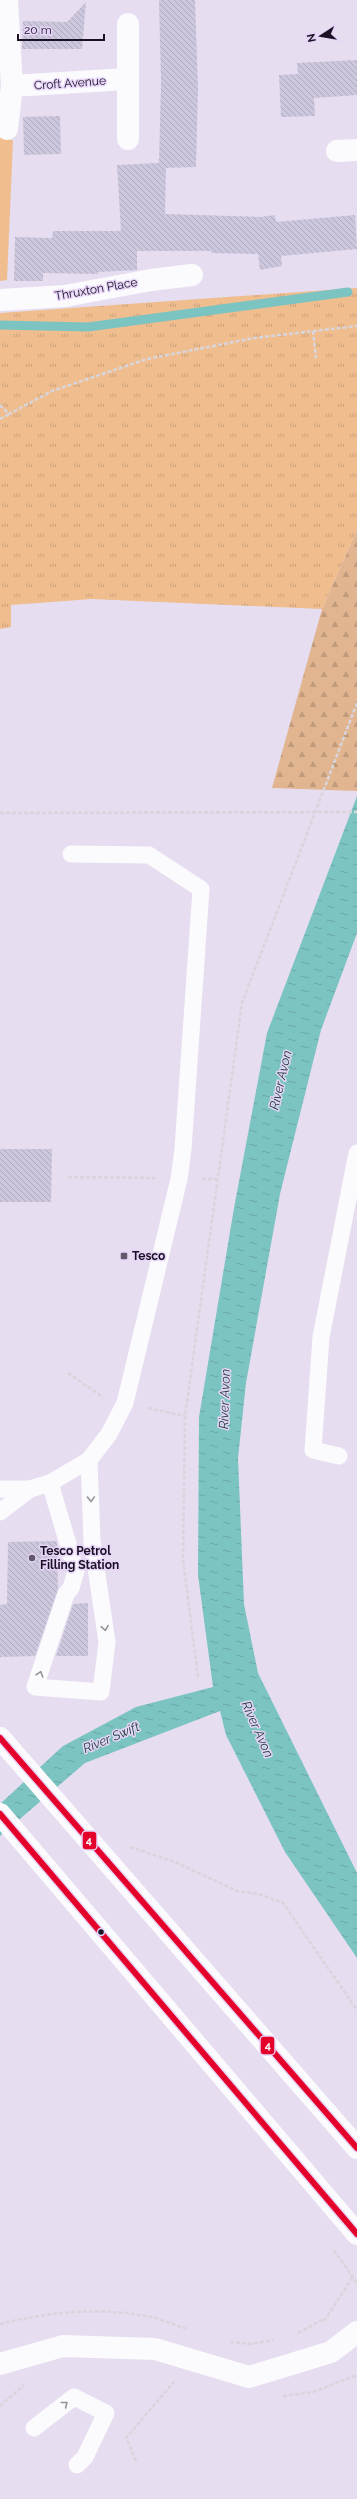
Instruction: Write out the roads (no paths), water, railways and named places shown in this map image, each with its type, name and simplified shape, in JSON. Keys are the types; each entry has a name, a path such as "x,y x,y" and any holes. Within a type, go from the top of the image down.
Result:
{"main road":[{"path":"7,0 12,86 7,129"},
{"path":"128,24 128,139"},
{"name":"Croft Avenue","path":"12,86 127,79"},
{"name":"Thruxton Place","path":"0,300 65,296 151,280 192,275"},
{"path":"0,1738 357,2148"},
{"path":"0,1814 357,2234"},
{"path":"0,2364 63,2346 155,2349 249,2377 331,2352 357,2332"}],"lane":[{"path":"0,1488 30,1488 50,1483 90,1460 109,1434 124,1402 179,1179 184,1149 201,889 149,855 71,854"},
{"path":"338,1456 313,1450 320,1337 357,1153"},
{"path":"50,1483 76,1571 71,1588 66,1594 35,1688 100,1692 107,1642 92,1541 90,1460"},
{"path":"0,1512 30,1488"},
{"path":"34,2428 74,2397 106,2412 85,2457 77,2465"}],"water":[{"path":"357,796 357,933 321,1030 280,1194 246,1383 238,1458 244,1604 258,1673 357,1873 357,1958 285,1852 226,1735 220,1711 85,1763 0,1836 0,1804 63,1746 136,1707 213,1687 198,1575 199,1417 234,1208 267,1033"}],"waterway":[{"path":"0,325 88,327 348,292"}],"place":[{"name":"Tesco","path":"124,1256"},
{"name":"Tesco Petrol Filling Station","path":"32,1558"}],"water label":[{"name":"River Avon","path":"280,1080"},
{"name":"River Avon","path":"224,1399"},
{"name":"River Avon","path":"258,1729"},
{"name":"River Swift","path":"111,1737"}]}
